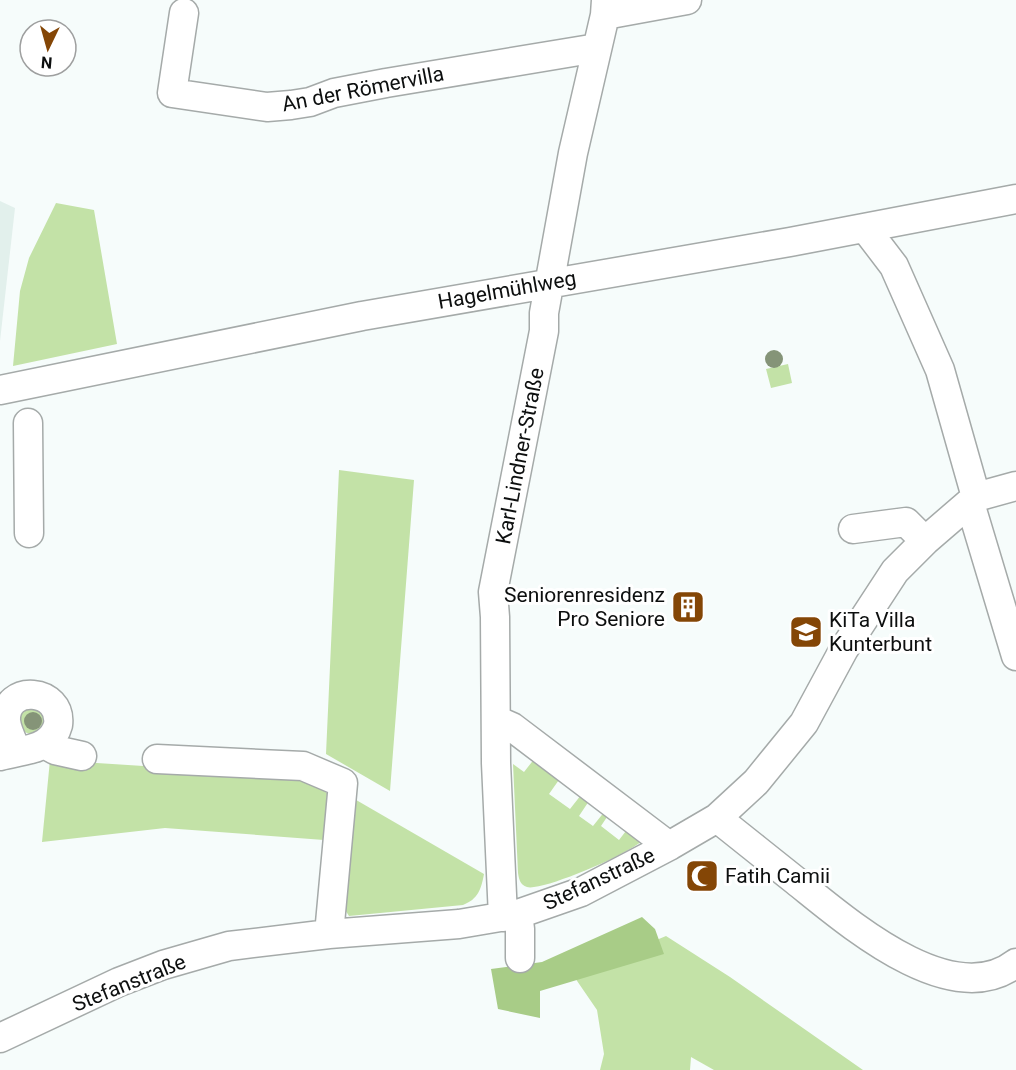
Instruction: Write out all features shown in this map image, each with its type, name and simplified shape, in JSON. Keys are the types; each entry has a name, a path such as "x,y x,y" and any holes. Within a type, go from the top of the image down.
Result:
{"street":[{"path":"605,7 687,0"},
{"name":"Karl-Lindner-Straße","path":"519,958 520,929 510,916 496,763 493,592 544,331 544,313 573,153 605,7"},
{"name":"An der Römervilla","path":"184,13 172,93 267,107 310,102 334,93 386,83 597,48"},
{"name":"Hagelmühlweg","path":"0,390 235,340 672,263 1016,199"},
{"path":"865,228 894,266 940,370 1016,656"},
{"path":"28,423 29,532"},
{"name":"Stefanstraße","path":"0,1038 119,982 163,965 229,946 329,934 459,924 510,916 581,892 669,846 717,818 756,782 804,723 844,649 895,571 925,541 973,500 1016,486"},
{"path":"853,529 906,522 925,541"},
{"path":"496,720 512,727 669,846"},
{"path":"20,750 55,750 82,756"},
{"path":"157,759 303,766 343,783 329,934"},
{"path":"717,818 851,925 909,960 943,974 967,978 988,977 1016,963"}],"shaded area":[{"path":"0,201 15,208 0,341"}],"green space":[{"path":"56,203 94,210 117,344 13,366 20,291 29,258"},
{"path":"788,364 792,383 771,388 766,369"},
{"path":"339,470 414,480 390,791 326,754"},
{"path":"32,708 41,712 45,721 41,730 32,734 23,730 19,721 23,712"},
{"path":"535,758 561,777 549,794 570,809 581,795 589,801 579,816 593,826 605,811 609,814 601,826 619,840 629,827 647,838 612,859 573,876 534,887 523,885 518,873 513,764 524,772"},
{"path":"50,760 300,776 327,793 324,840 165,828 42,842"},
{"path":"351,797 484,874 475,897 463,905 349,916 342,905"},
{"path":"642,917 655,929 664,954 540,991 540,1018 498,1009 491,969 542,962"},
{"path":"666,936 730,977 863,1070 714,1070 691,1057 690,1070 600,1070 604,1054 597,1010 573,975"}],"place":[{"name":"Seniorenresidenz Pro Seniore","path":"688,607"},
{"name":"KiTa Villa Kunterbunt","path":"806,632"},
{"name":"Fatih Camii","path":"702,876"}]}
